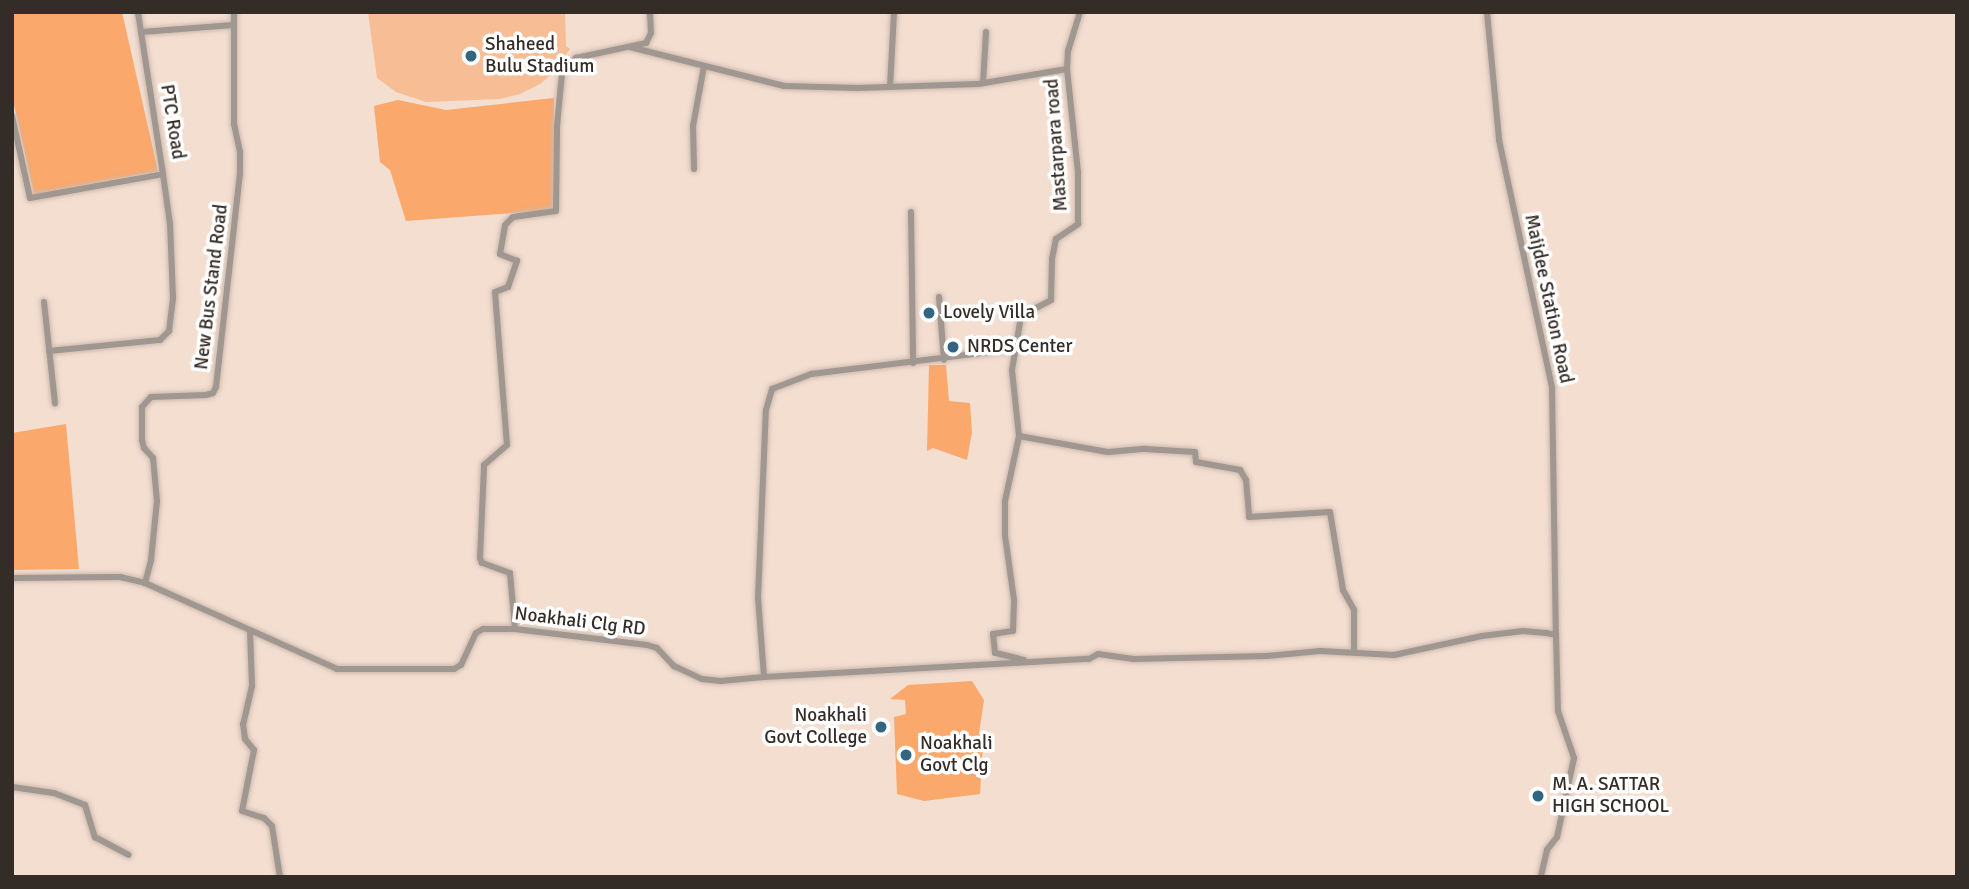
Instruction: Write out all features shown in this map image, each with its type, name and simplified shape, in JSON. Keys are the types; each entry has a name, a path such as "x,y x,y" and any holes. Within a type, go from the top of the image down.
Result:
{"street":[{"name":"PTC Road","path":"12,116 30,198 163,174 138,12"},
{"name":"New Bus Stand Road","path":"145,583 151,560 157,501 153,458 144,449 142,440 142,407 151,397 206,395 214,393 216,387 240,174 240,152 234,124 234,12"},
{"path":"515,629 510,573 482,563 480,558 484,465 507,445 495,292 508,287 517,261 500,254 505,225 513,217 556,211 557,126 562,73 576,58 646,43 651,33 650,12"},
{"path":"890,87 894,12"},
{"name":"Mastarpara road","path":"1029,661 995,653 993,634 1013,631 1014,600 1007,564 1005,501 1018,436 1012,370 1021,316 1051,300 1052,259 1056,239 1078,224 1078,172 1067,69 1068,51 1080,12"},
{"name":"Maijdee Station Road","path":"1487,12 1499,140 1552,388 1558,711 1574,758 1557,837 1547,850 1541,877"},
{"path":"141,32 234,25"},
{"path":"983,83 986,32"},
{"path":"627,47 784,86 890,87 983,83 1067,69"},
{"path":"694,169 693,126 704,66"},
{"path":"49,351 160,340 169,331 172,273 170,224 163,174"},
{"path":"911,212 913,363"},
{"path":"939,297 944,360"},
{"path":"44,302 55,403"},
{"path":"764,677 758,598 769,395 772,389 811,374 944,360 1015,349"},
{"path":"1018,436 1108,452 1145,449 1195,452 1196,462 1240,470 1246,480 1249,517 1330,512 1341,580 1354,610 1354,652"},
{"name":"Noakhali Clg RD","path":"12,578 120,577 145,583 337,669 454,669 461,665 476,633 483,629 515,629 647,645 657,648 674,666 702,679 721,681 1029,661"},
{"path":"250,631 252,686 243,724 245,739 254,750 242,811 264,818 272,826 280,877"},
{"path":"1029,661 1089,659 1098,653 1134,659 1354,652 1408,654 1482,636 1522,631 1556,635"},
{"path":"12,788 54,793 85,805 95,837 129,855"}],"shaded area":[{"path":"12,12 122,12 158,171 34,194 12,96"},
{"name":"Shaheed Bulu Stadium","path":"368,12 565,12 566,46 570,49 553,73 540,84 520,94 500,99 426,102 396,92 377,78"},
{"path":"554,98 553,210 406,221 390,170 380,162 374,106 398,100 446,110"},
{"path":"929,365 946,365 949,401 970,403 972,432 967,460 933,448 927,451"},
{"path":"66,424 79,569 12,570 12,433"},
{"path":"972,681 984,700 979,733 983,744 980,794 924,801 897,794 894,717 906,714 905,700 890,699 908,685"}],"place":[{"name":"Shaheed Bulu Stadium","path":"471,56"},
{"name":"Lovely Villa","path":"929,313"},
{"name":"NRDS Center","path":"953,347"},
{"name":"Noakhali Govt College","path":"881,727"},
{"name":"Noakhali Govt Clg","path":"906,755"},
{"name":"M. A. SATTAR HIGH SCHOOL","path":"1538,796"}]}
